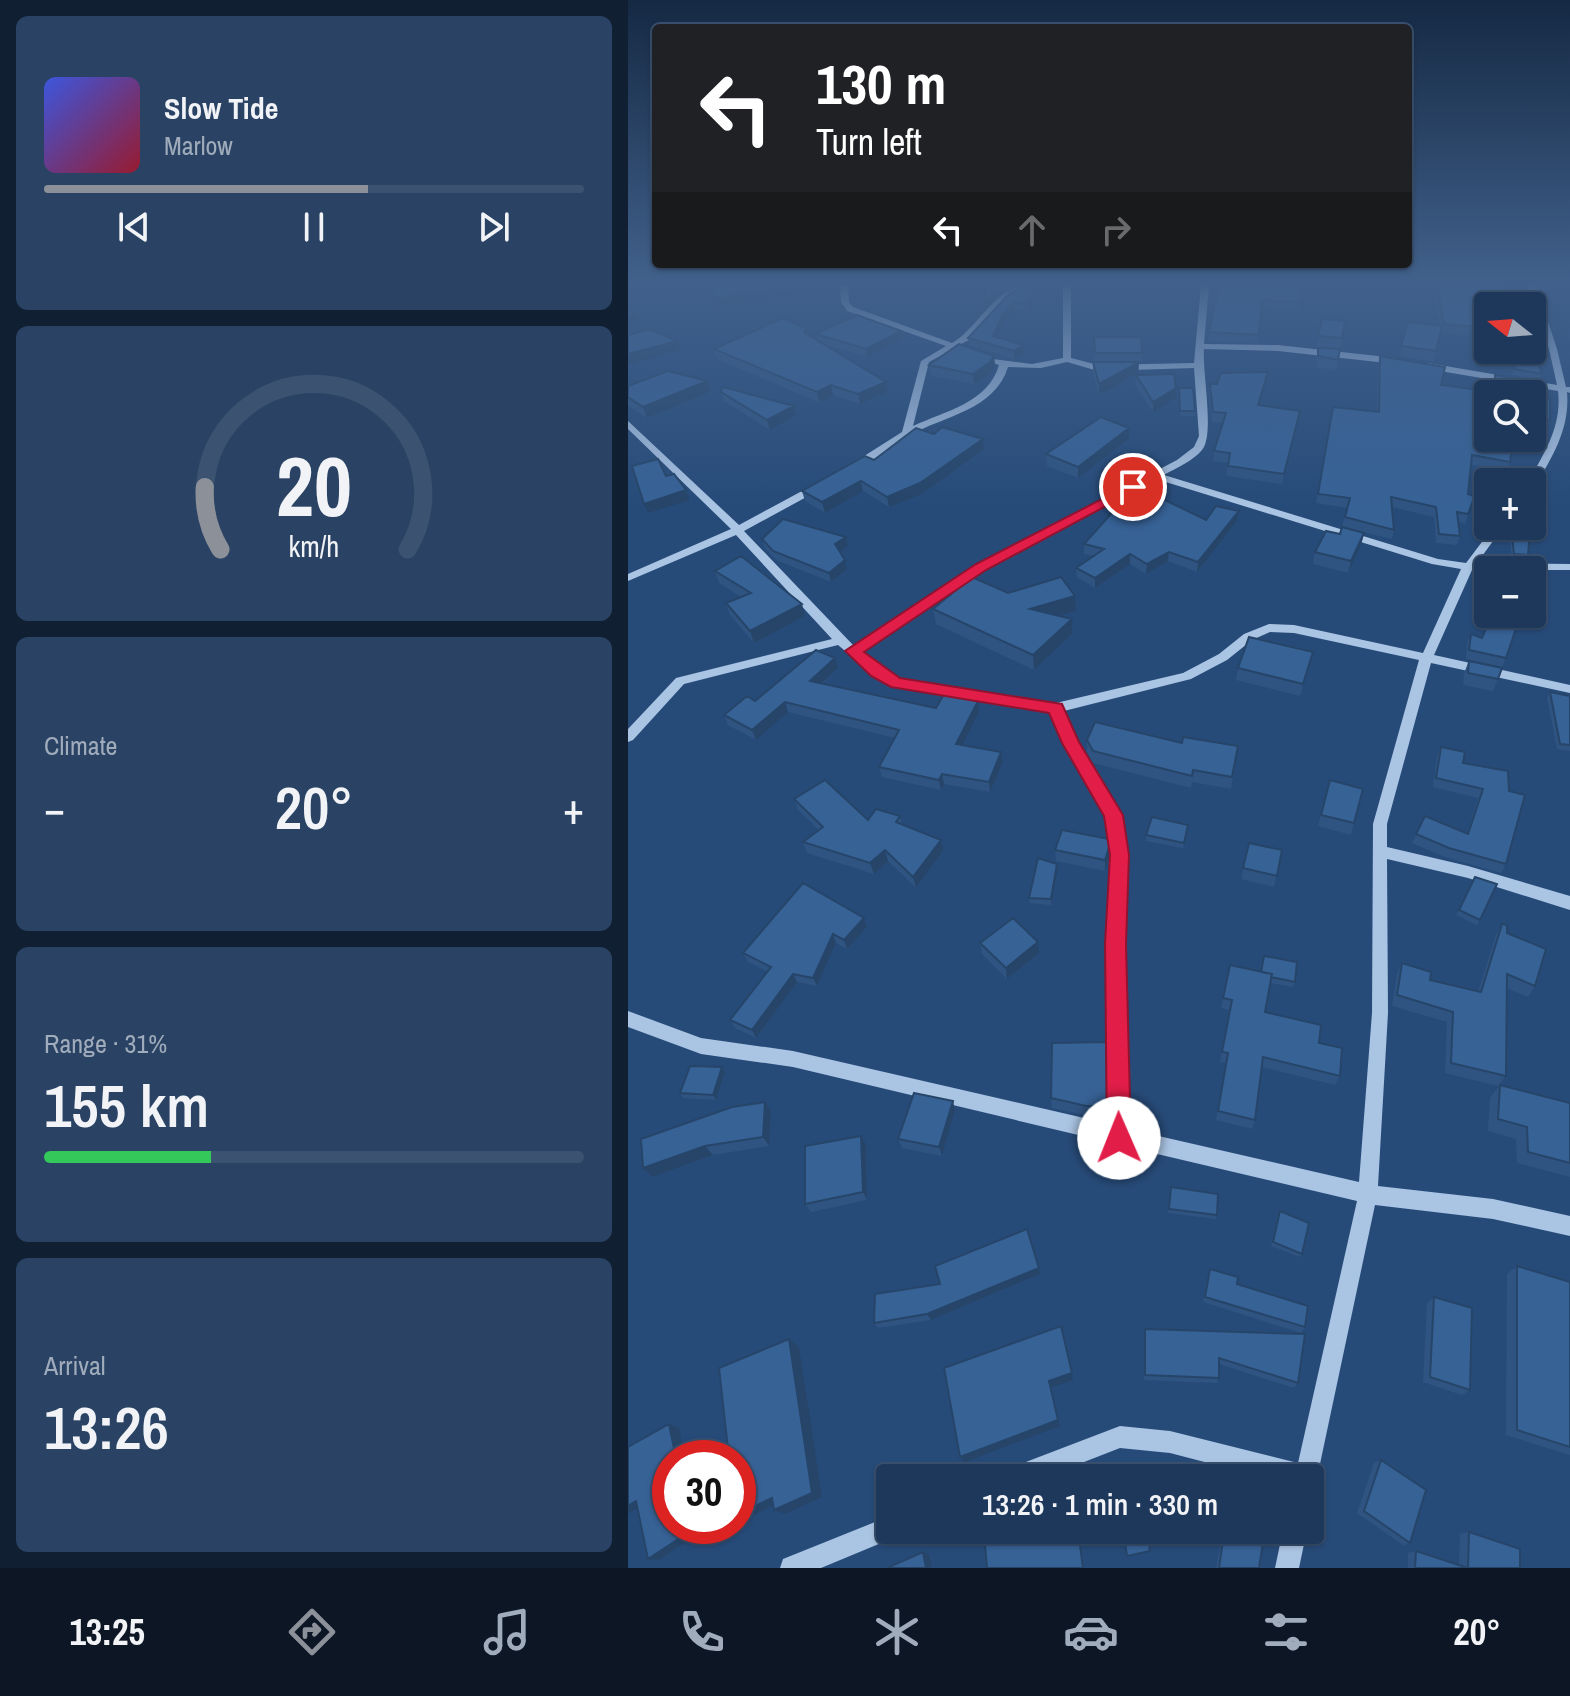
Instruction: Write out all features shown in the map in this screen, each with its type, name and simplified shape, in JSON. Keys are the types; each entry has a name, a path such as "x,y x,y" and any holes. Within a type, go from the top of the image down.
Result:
{"street":[{"path":"906,434 915,408 920,370 930,358"},
{"path":"988,358 1004,364 1051,366 1067,359 1098,368 1198,365"},
{"path":"853,651 981,567 1198,449 1204,436 1199,358"},
{"path":"1372,358 1566,390"},
{"path":"1540,468 1563,417 1566,390 1556,358"},
{"path":"847,471 906,434 991,391 1003,376 1004,364"},
{"path":"628,424 738,530 853,651 877,672 897,683 1056,708 1187,676 1223,657 1248,637 1269,628 1294,629 1570,689"},
{"path":"1155,475 1467,569 1521,564 1570,567"},
{"path":"628,578 738,530 835,477"},
{"path":"1309,1464 1368,1194 1380,1013 1380,824 1426,659 1467,569 1489,540"},
{"path":"628,737 680,681 842,640"},
{"path":"1056,708 1071,743 1113,815 1120,855 1115,944 1119,1138"},
{"path":"1379,851 1468,872 1570,903"},
{"path":"628,1019 701,1046 793,1059 1368,1194 1493,1209 1570,1226"},
{"path":"1050,1464 1120,1437 1170,1442 1253,1464"},
{"path":"792,1568 876,1534"},
{"path":"1287,1568 1292,1544"}],"building":[{"path":"736,358 847,358 886,382 858,394 831,385 817,392"},
{"path":"939,358 993,358 973,374 929,365"},
{"path":"1380,358 1445,367 1441,385 1474,389 1474,452 1511,452 1510,462 1472,455 1468,494 1474,499 1468,514 1457,512 1460,536 1439,534 1436,507 1391,497 1394,530 1345,517 1350,498 1318,494 1333,407 1379,412"},
{"path":"1093,362 1139,362 1099,384"},
{"path":"1515,364 1538,364 1542,374 1514,369"},
{"path":"668,371 707,381 643,407 628,397 628,386"},
{"path":"1268,372 1258,405 1300,411 1284,474 1228,466 1230,453 1214,451 1226,413 1213,412 1210,384 1217,384 1221,373"},
{"path":"1174,374 1176,388 1153,402 1136,375"},
{"path":"1495,375 1527,380 1495,380"},
{"path":"723,387 794,406 767,420 721,392"},
{"path":"1179,388 1193,388 1195,411 1180,411"},
{"path":"1546,398 1550,399 1550,420 1546,419"},
{"path":"1101,417 1129,428 1078,467 1046,454"},
{"path":"942,427 983,439 920,483 887,497 861,481 822,502 802,491 865,456 874,460 916,428 934,434"},
{"path":"658,459 666,476 674,474 686,490 644,504 632,466"},
{"path":"1136,486 1206,520 1216,506 1239,511 1198,562 1169,552 1147,564 1130,554 1095,578 1076,568 1104,549 1084,544"},
{"path":"783,519 846,537 835,544 845,560 829,573 773,551 762,539"},
{"path":"1342,527 1364,533 1351,561 1315,552 1326,531 1340,534"},
{"path":"1512,540 1529,540 1528,555 1514,554"},
{"path":"741,556 802,604 750,631 726,603 751,593 715,571"},
{"path":"972,577 1008,593 1061,577 1075,596 1030,609 1072,619 1033,655 933,609"},
{"path":"1486,628 1516,628 1506,658 1469,650 1471,634 1482,638"},
{"path":"1249,637 1313,652 1303,684 1238,668"},
{"path":"816,650 835,658 810,681 936,708 944,694 978,701 956,744 1001,752 989,782 942,774 939,780 879,767 899,730 785,702 752,730 724,715 747,696 755,701"},
{"path":"1469,661 1502,668 1498,679 1468,673"},
{"path":"1550,692 1570,696 1570,745 1560,744"},
{"path":"1095,722 1182,743 1183,737 1238,746 1232,777 1193,770 1192,776 1093,751 1087,740"},
{"path":"1441,747 1465,752 1463,763 1508,771 1509,791 1525,795 1506,864 1449,848 1416,834 1425,816 1468,834 1483,789 1436,778"},
{"path":"825,780 868,820 876,809 900,816 896,822 941,840 913,877 885,850 870,863 803,842 823,827 794,799"},
{"path":"1330,780 1363,789 1354,823 1321,815"},
{"path":"1152,817 1188,825 1184,843 1146,835"},
{"path":"1062,830 1109,839 1105,860 1055,850"},
{"path":"1249,843 1282,850 1277,876 1243,868"},
{"path":"1038,858 1057,864 1051,899 1029,898"},
{"path":"1475,877 1497,884 1480,920 1459,910"},
{"path":"803,883 864,918 844,940 833,934 813,978 793,974 752,1030 730,1020 771,967 743,953"},
{"path":"1013,918 1038,942 1006,968 980,943"},
{"path":"1502,924 1507,925 1507,933 1546,949 1535,986 1507,974 1506,1076 1451,1063 1453,1012 1397,995 1402,963 1431,972 1430,980 1481,992"},
{"path":"1264,956 1297,962 1295,982 1261,972"},
{"path":"1230,965 1272,974 1265,1012 1321,1025 1319,1043 1342,1048 1340,1076 1263,1057 1255,1120 1218,1111 1228,1053 1222,1052 1232,1000 1223,998"},
{"path":"1106,1042 1107,1106 1086,1106 1051,1098 1052,1043"},
{"path":"690,1066 722,1067 713,1095 680,1093"},
{"path":"1500,1085 1570,1103 1570,1163 1528,1152 1527,1127 1498,1119"},
{"path":"914,1093 953,1101 939,1147 898,1139"},
{"path":"765,1102 763,1137 705,1146 643,1168 641,1139 732,1107"},
{"path":"861,1136 863,1192 805,1204 805,1146"},
{"path":"1171,1187 1218,1194 1217,1215 1169,1209"},
{"path":"1280,1211 1309,1223 1302,1254 1273,1242"},
{"path":"1027,1229 1039,1268 927,1314 874,1323 875,1294 940,1284 935,1266"},
{"path":"1517,1266 1570,1282 1570,1447 1517,1430"},
{"path":"1210,1269 1238,1277 1237,1284 1308,1306 1305,1327 1205,1297"},
{"path":"1434,1297 1472,1308 1470,1390 1430,1377"},
{"path":"1061,1326 1072,1373 1049,1381 1058,1420 960,1457 944,1368"},
{"path":"1145,1329 1305,1334 1298,1383 1219,1358 1219,1378 1145,1375"},
{"path":"789,1339 812,1493 774,1510 772,1498 756,1506 756,1440 727,1440 719,1368"},
{"path":"669,1424 672,1440 652,1440 652,1544 671,1544 648,1559 636,1501 628,1506 628,1447"},
{"path":"1381,1460 1426,1490 1410,1543 1364,1511"},
{"path":"1469,1532 1520,1549 1520,1568 1468,1568"},
{"path":"1080,1544 1083,1568 987,1568 985,1545"},
{"path":"1125,1544 1149,1544 1150,1551 1127,1556"},
{"path":"1222,1544 1263,1544 1259,1568 1219,1568"},
{"path":"1416,1551 1468,1568 1415,1568"},
{"path":"923,1552 926,1568 887,1568"}],"route":[{"path":"1119,1138 1115,944 1120,855 1113,815 1090,779 1056,708 897,683 877,672 853,651 981,567 1133,487"}]}
